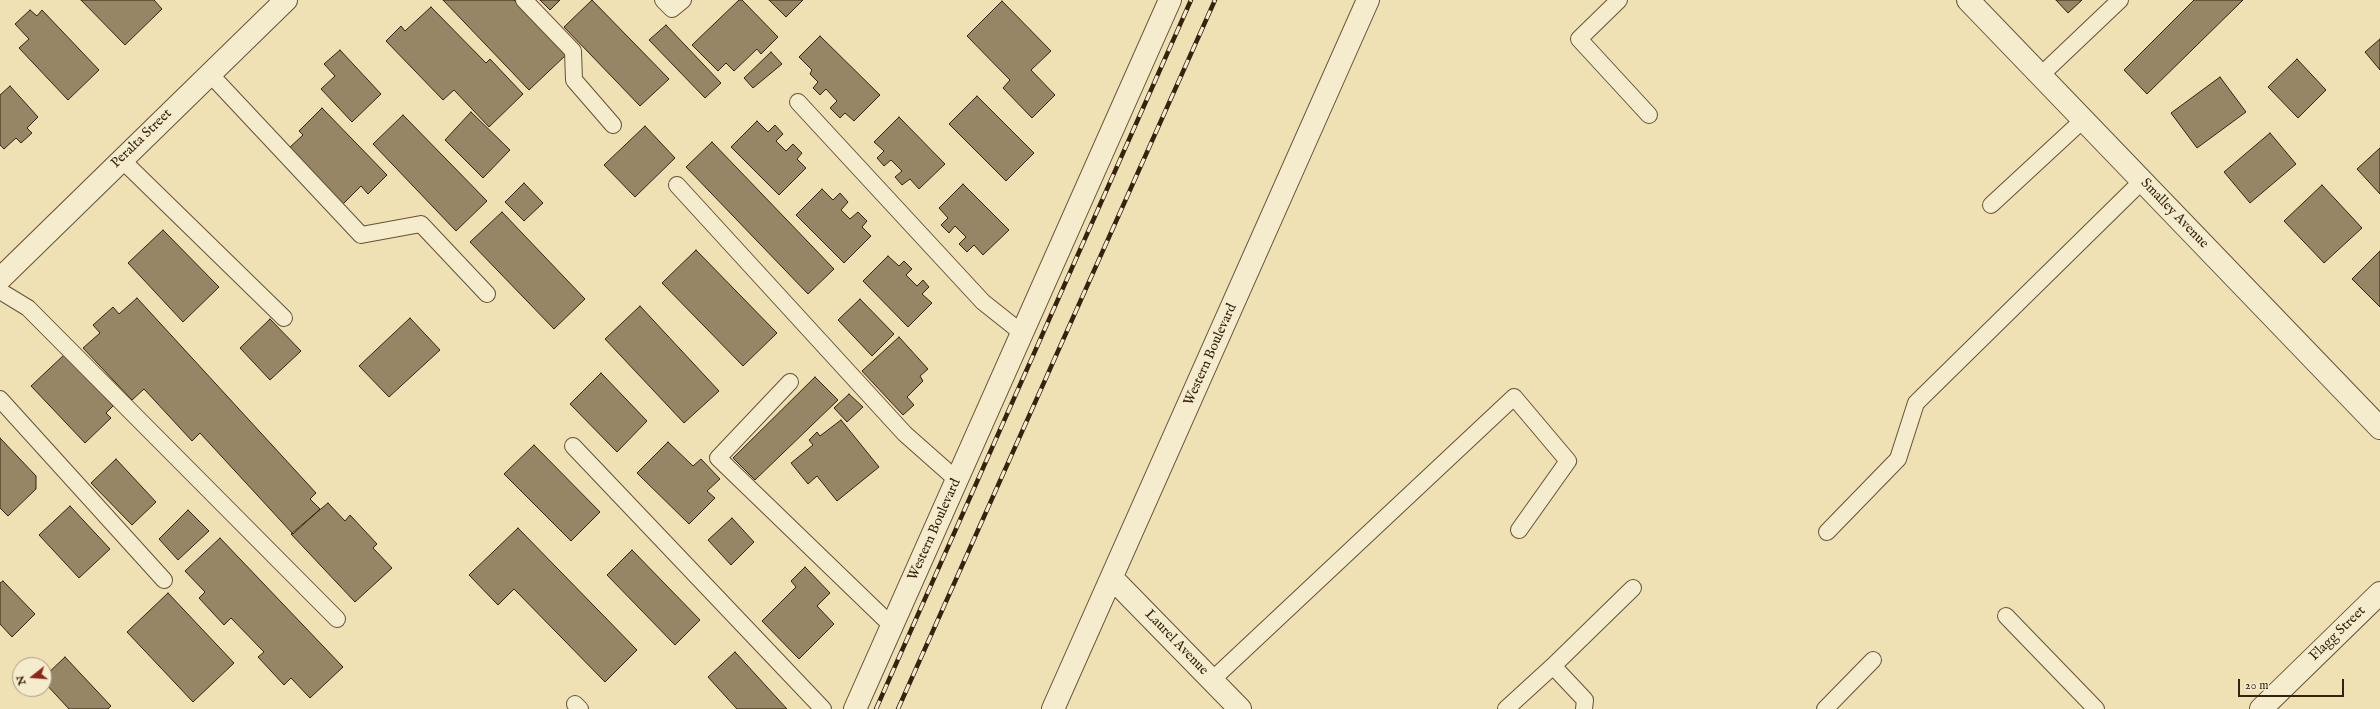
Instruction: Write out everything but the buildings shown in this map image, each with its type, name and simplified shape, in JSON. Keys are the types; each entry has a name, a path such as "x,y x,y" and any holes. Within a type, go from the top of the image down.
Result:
{"street":[{"name":"Peralta Street","path":"0,279 121,159 286,0"},
{"name":"Western Boulevard","path":"855,709 1170,0"},
{"name":"Western Boulevard","path":"1053,709 1368,0"},
{"name":"Smalley Avenue","path":"1968,0 2380,428"},
{"name":"Laurel Avenue","path":"1112,578 1240,709"},
{"name":"Flagg Street","path":"2261,709 2380,593"}],"lane":[{"path":"524,0 573,51 574,80 614,125"},
{"path":"663,0 672,9 683,0"},
{"path":"1619,0 1579,38 1650,115"},
{"path":"2041,75 2120,0"},
{"path":"210,74 361,235 421,224 487,294"},
{"path":"798,102 984,302 1022,333"},
{"path":"1991,205 2084,119"},
{"path":"121,159 284,318"},
{"path":"1827,532 1898,459 1916,403 2142,181"},
{"path":"677,185 905,434 957,480"},
{"path":"0,291 28,308 337,619"},
{"path":"790,382 718,458 892,626"},
{"path":"1212,680 1514,398 1568,461 1519,530"},
{"path":"0,399 164,580"},
{"path":"573,446 823,709"},
{"path":"1506,709 1554,666 1633,588"},
{"path":"2006,616 2096,709"},
{"path":"1825,709 1872,660"},
{"path":"1554,666 1585,700 1584,709"}],"railway":[{"path":"876,709 1191,0"},
{"path":"898,709 1215,0"}]}
